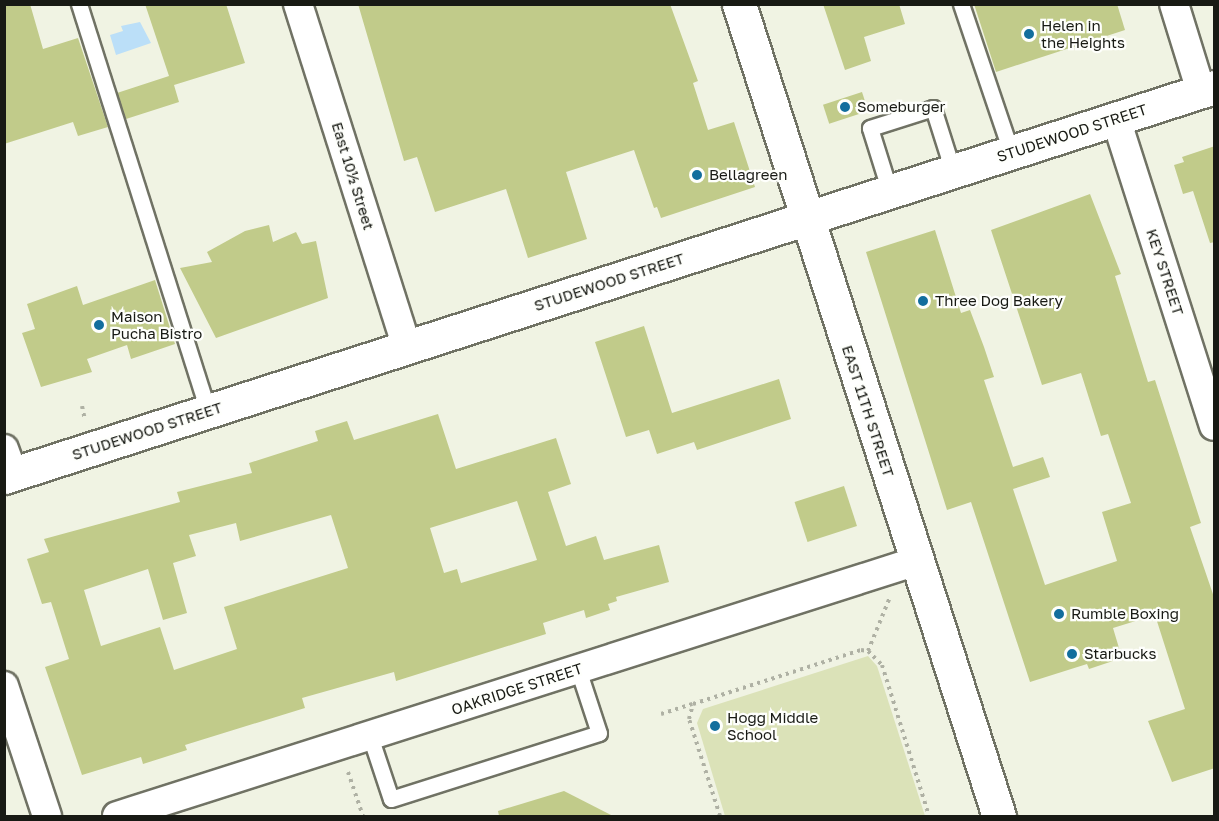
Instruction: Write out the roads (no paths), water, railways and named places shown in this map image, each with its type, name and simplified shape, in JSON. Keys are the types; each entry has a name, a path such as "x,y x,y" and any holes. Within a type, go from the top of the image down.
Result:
{"main road":[{"name":"EAST 11TH STREET","path":"739,4 999,816"},
{"name":"STUDEWOOD STREET","path":"7,467 208,411 1208,89"}],"street":[{"name":"East 10½ Street","path":"298,4 407,347"},
{"path":"1174,4 1208,89"},
{"name":"KEY STREET","path":"1116,119 1215,426"},
{"name":"OAKRIDGE STREET","path":"117,816 917,561"},
{"path":"4,686 47,816"}],"lane":[{"path":"79,4 208,411"},
{"path":"962,4 1011,152"},
{"path":"890,192 870,128 933,108 953,171"},
{"path":"370,736 391,799 588,737 599,733 578,669"}],"water":[{"path":"140,22 151,43 116,55 110,35 123,31 121,26"}],"place":[{"name":"Helen in the Heights","path":"1029,34"},
{"name":"Someburger","path":"845,107"},
{"name":"Bellagreen","path":"697,175"},
{"name":"Three Dog Bakery","path":"923,301"},
{"name":"Maison Pucha Bistro","path":"99,325"},
{"name":"Rumble Boxing","path":"1059,614"},
{"name":"Starbucks","path":"1072,654"},
{"name":"Hogg Middle School","path":"715,726"}]}
